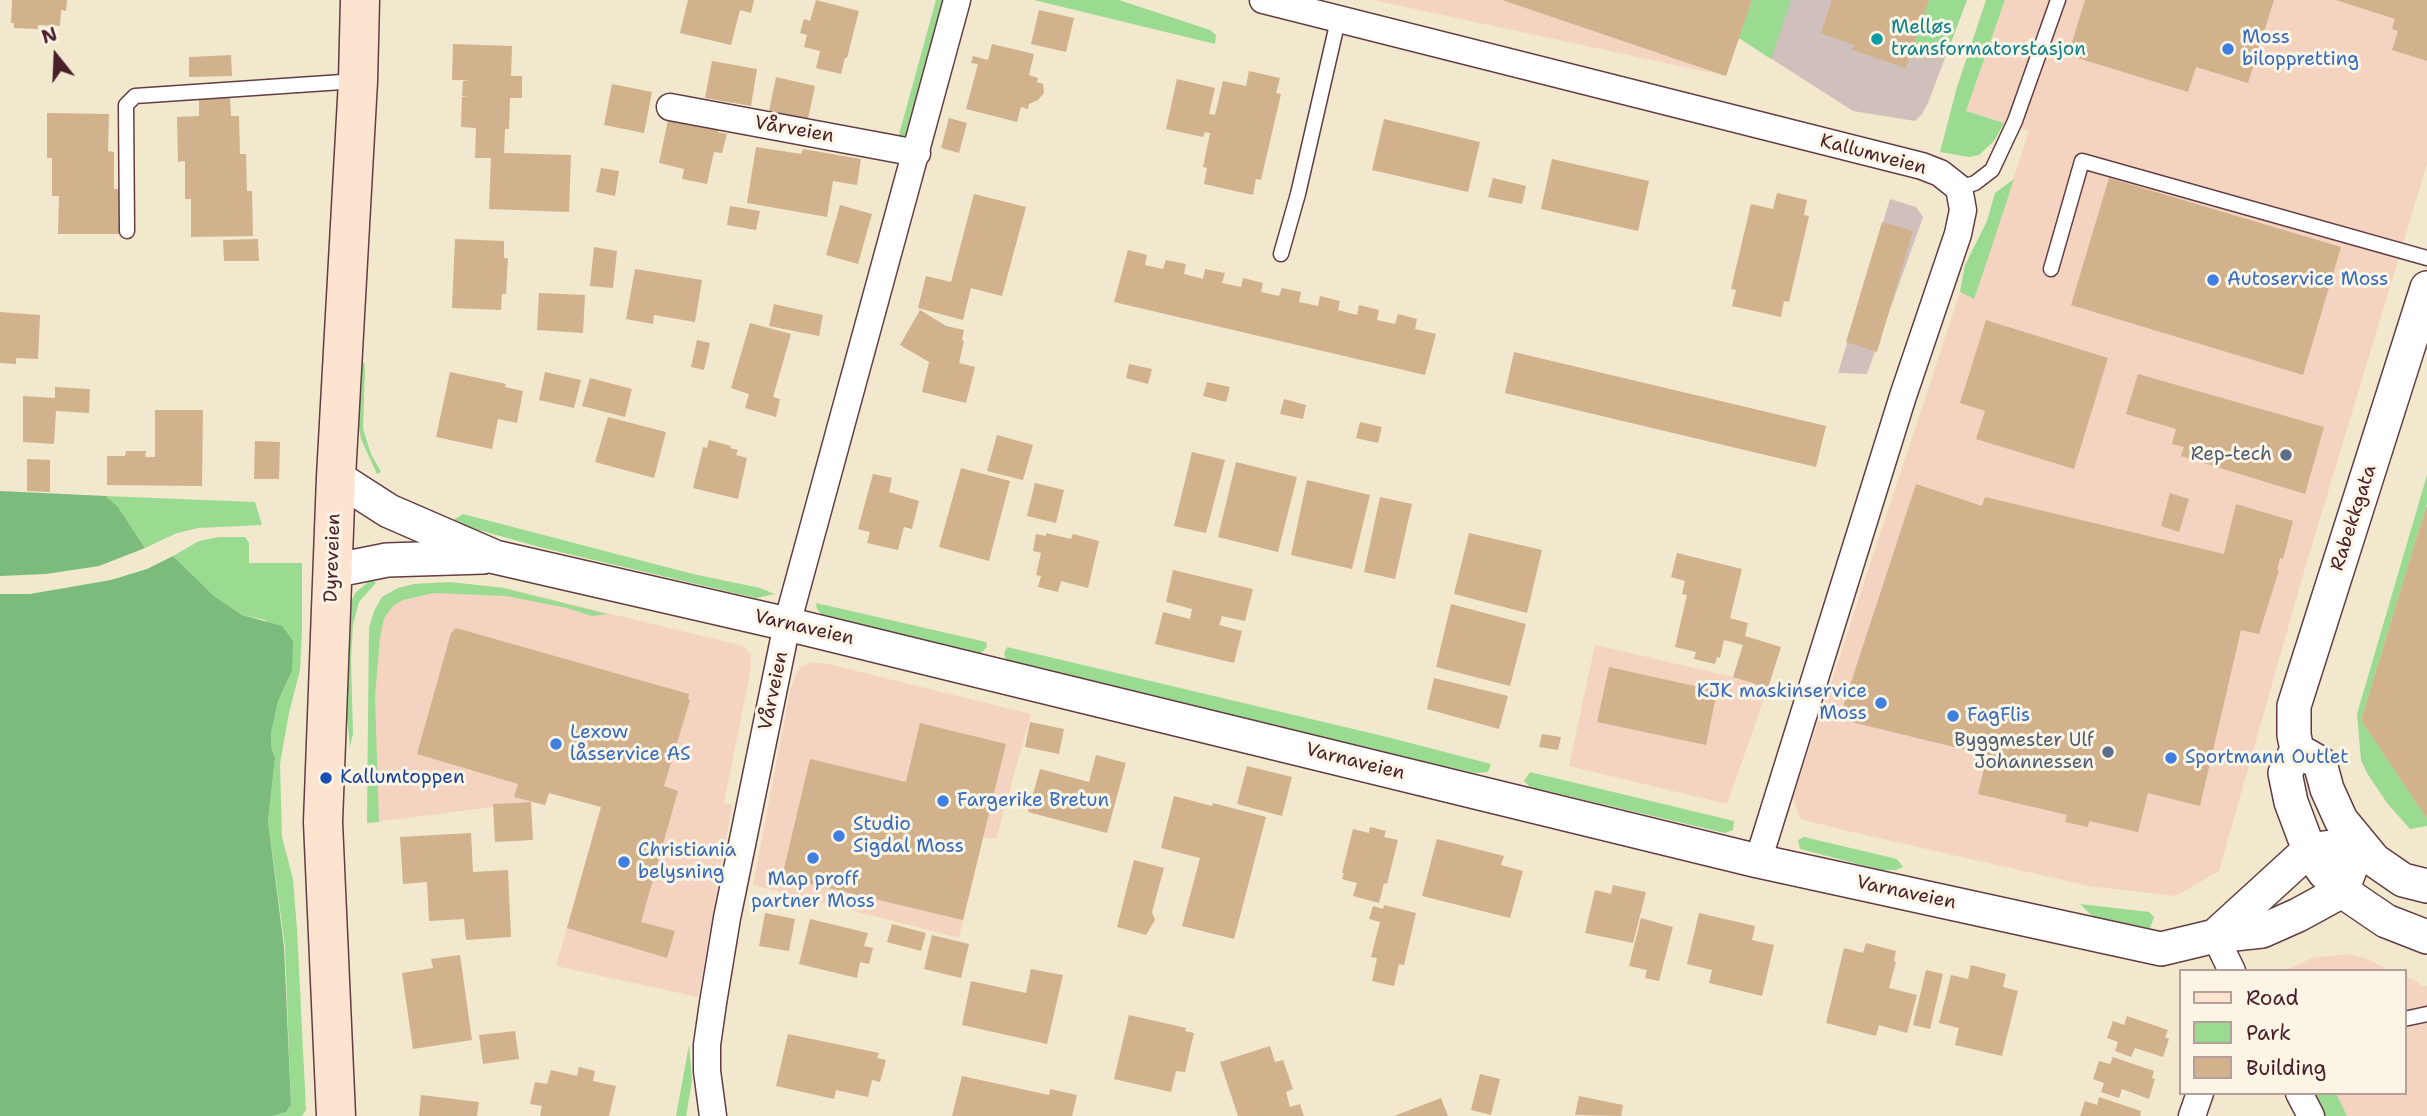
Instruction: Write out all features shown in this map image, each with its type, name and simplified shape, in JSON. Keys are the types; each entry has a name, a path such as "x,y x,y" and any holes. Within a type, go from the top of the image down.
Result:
{"main road":[{"name":"Dyreveien","path":"336,1116 323,822 336,477 360,0"}],"street":[{"name":"Vårveien","path":"713,1116 707,1071 707,1045 713,1003 727,918 787,624 957,0"},
{"name":"Kallumveien","path":"1263,0 1922,166 1940,173 1959,188"},
{"name":"Vårveien","path":"670,107 917,153"},
{"path":"1758,861 1903,396 1958,234 1963,210 1959,188"},
{"name":"Rabekkgata","path":"2297,750 2294,706 2427,288"},
{"path":"336,477 389,511 495,557"},
{"path":"332,571 387,560 495,557"},
{"name":"Varnaveien","path":"495,557 787,624 1758,861 2161,949 2215,936 2262,931 2342,891"},
{"path":"2427,886 2403,880 2374,860 2341,820 2327,789 2320,764 2297,750 2285,773 2291,802 2309,850 2324,872 2342,891 2386,921 2427,937"},
{"path":"2309,850 2360,843"},
{"path":"2342,891 2360,843"},
{"name":"Varnaveien","path":"2215,936 2309,850"},
{"path":"2215,936 2231,969"},
{"path":"2192,1116 2199,1095"},
{"path":"2300,1095 2311,1116"}],"lane":[{"path":"1959,188 1975,183 1992,170 2015,121 2058,0"},
{"path":"1281,254 1339,20"},
{"path":"127,231 126,105 135,96 358,80"},
{"path":"2051,269 2082,161 2427,258"},
{"path":"2406,1018 2427,1013"}],"shaded area":[{"path":"1373,0 1752,0 1726,76"},
{"path":"1752,0 1967,0 1928,103 1915,121 1853,111 1739,38"},
{"path":"2005,0 2427,0 2427,164 2303,575 2219,871 2176,896 2089,886 1800,819 1793,798 1960,292 1974,298 2029,131 1966,111"},
{"path":"1890,199 1916,207 1923,217 1867,374 1838,373"},
{"path":"450,582 504,588 744,646 751,655 751,668 724,803 732,805 698,997 556,966 601,807 549,793 545,805 531,802 494,804 493,807 367,823 369,628 374,611 382,597 398,588 414,584"},
{"path":"1595,645 1733,677 1768,688 1727,804 1569,766"},
{"path":"811,662 1031,714 996,839 983,837 959,938 753,885 790,691 796,673"},
{"path":"2347,954 2368,959 2386,969 2289,969 2312,958"},
{"path":"2406,977 2422,987 2427,986 2427,1116 2322,1116 2311,1095 2406,1095"}],"green space":[{"path":"936,0 945,0 907,135 898,138"},
{"path":"1034,0 1119,0 1210,30 1216,35 1215,44"},
{"path":"1752,0 1791,0 1771,59 1739,38"},
{"path":"1929,0 1967,0 1945,57 1914,45"},
{"path":"1986,0 2005,0 1966,111 2004,123 1994,141 1979,155 1969,157 1940,152 1957,87"},
{"path":"2014,179 1974,299 1960,292 1965,265 1987,221 1995,193"},
{"path":"357,362 364,362 363,429 371,454 381,472 377,474 361,439 357,416"},
{"path":"2427,475 2427,504 2361,720 2427,819 2427,826 2410,829 2387,803 2361,760 2357,714"},
{"path":"0,491 106,496 118,507 145,548 99,566 46,574 0,576"},
{"path":"106,496 255,502 262,525 198,528 177,533 145,548 118,507"},
{"path":"463,514 775,594 756,598 543,548 450,522"},
{"path":"219,537 245,537 249,543 249,563 302,563 300,670 280,764 282,837 293,879 297,929 306,1110 302,1116 272,1116 286,1112 291,1105 285,947 268,821 275,758 271,747 271,733 278,701 292,671 265,620 242,615 214,596 173,556 199,541"},
{"path":"173,556 214,596 242,615 282,626 293,641 292,671 278,701 271,733 271,747 275,758 268,821 284,947 291,1105 286,1112 272,1116 0,1116 0,594 30,594 111,580 147,569"},
{"path":"372,579 376,583 359,602 353,625 353,734 350,747 342,670 349,605 356,592"},
{"path":"450,582 504,588 607,614 592,616 567,608 506,596 434,593 403,600 393,606 384,618 380,638 375,697 379,822 367,823 369,628 374,611 382,597 398,588 414,584"},
{"path":"816,603 986,642 987,647 980,654 824,617 817,609"},
{"path":"1007,647 1491,764 1488,772 1476,773 1379,752 1007,662 1004,654"},
{"path":"1530,772 1734,821 1733,830 1725,833 1530,787 1524,781"},
{"path":"1804,837 1897,859 1903,867 1881,870 1800,849 1798,840"},
{"path":"2080,904 2149,912 2154,917 2150,928 2127,927 2097,921"},
{"path":"689,1045 692,1080 687,1111 686,1116 676,1116"},
{"path":"2311,1095 2337,1095 2347,1116 2322,1116"}],"building":[{"path":"12,0 67,0 66,11 61,10 60,26 14,28 14,23 11,23"},
{"path":"688,0 754,0 751,13 740,10 731,45 680,33"},
{"path":"816,0 859,11 841,74 816,68 820,51 804,47 807,35 800,33 804,19 810,21"},
{"path":"1502,0 1752,0 1726,76"},
{"name":"Melløs transformatorstasjon","path":"1832,0 1929,0 1906,68 1852,50 1854,45 1821,33"},
{"path":"2085,0 2274,0 2248,83 2196,67 2188,92 2068,55"},
{"path":"2336,0 2427,0 2427,61 2392,50 2398,31 2392,29 2395,19"},
{"path":"1039,10 1074,18 1066,52 1031,44"},
{"path":"453,44 512,46 511,76 522,76 522,98 510,98 509,129 505,129 504,153 571,155 569,212 489,209 491,158 475,158 476,128 461,127 462,97 468,97 462,96 463,81 469,80 452,80"},
{"path":"992,44 1034,54 1029,75 1038,78 1037,82 1043,84 1044,93 1029,104 1028,109 1021,107 1017,122 966,109 978,64 971,63 973,56 988,60"},
{"path":"231,55 232,76 189,77 189,57"},
{"path":"712,61 757,69 751,106 705,98"},
{"path":"1249,71 1280,78 1276,93 1281,94 1261,180 1256,179 1253,195 1204,184 1207,168 1203,167 1210,133 1205,132 1203,137 1166,129 1177,79 1215,88 1209,114 1215,115 1223,81 1246,86"},
{"path":"776,77 815,86 808,119 769,111"},
{"path":"612,84 652,92 644,133 604,125"},
{"path":"230,97 231,116 239,116 240,154 246,154 247,191 252,191 253,236 191,237 191,199 185,199 185,161 178,162 177,117 199,116 199,98"},
{"path":"47,113 109,114 108,151 114,152 114,189 120,189 120,234 58,234 59,196 52,196 52,158 47,158"},
{"path":"682,114 720,122 718,132 727,134 722,153 714,152 707,184 682,179 684,169 659,163 668,120 680,123"},
{"path":"949,118 967,123 959,153 941,148"},
{"path":"1384,119 1480,142 1468,192 1372,170"},
{"path":"756,147 801,154 803,149 861,159 857,185 833,181 827,217 747,203"},
{"path":"1552,159 1649,181 1638,231 1541,209"},
{"path":"601,168 619,171 615,196 596,192"},
{"path":"1493,178 1526,186 1522,204 1488,197"},
{"path":"2109,178 2341,247 2303,375 2071,305"},
{"path":"1777,193 1807,200 1804,215 1809,216 1789,302 1784,301 1781,317 1732,306 1736,290 1731,289 1751,204 1773,209"},
{"path":"974,194 1026,207 1002,296 971,288 963,320 918,308 926,276 951,282"},
{"path":"840,205 872,214 858,264 826,255"},
{"path":"730,206 760,211 756,230 727,225"},
{"path":"1882,222 1913,231 1877,352 1846,342"},
{"path":"258,239 259,261 224,261 223,240"},
{"path":"455,239 504,241 504,258 508,258 506,294 502,294 501,310 452,308"},
{"path":"594,247 617,251 613,288 590,286"},
{"path":"1128,250 1147,255 1145,265 1163,269 1166,260 1186,264 1184,274 1203,279 1205,269 1225,273 1222,283 1241,287 1243,278 1263,283 1261,292 1279,296 1282,288 1301,292 1299,302 1318,306 1320,296 1340,301 1338,310 1357,315 1359,305 1379,310 1377,320 1395,324 1398,314 1417,319 1415,329 1436,334 1425,375 1114,302"},
{"path":"635,269 702,280 695,322 654,315 653,324 626,319"},
{"path":"539,293 585,295 583,333 537,330"},
{"path":"774,304 823,315 819,336 769,326"},
{"path":"920,310 946,326 964,330 959,363 975,367 966,403 922,392 929,362 900,345"},
{"path":"0,312 40,315 38,359 16,358 16,364 0,363"},
{"path":"1986,320 2108,358 2074,469 1976,439 1985,411 1960,403"},
{"path":"750,323 791,334 773,397 780,399 776,417 745,408 749,394 731,388"},
{"path":"697,340 710,343 704,370 691,367"},
{"path":"1514,352 1826,426 1816,467 1505,393"},
{"path":"1129,364 1152,369 1148,384 1126,378"},
{"path":"450,372 506,384 505,387 523,391 517,423 498,419 492,449 436,437"},
{"path":"545,372 581,380 574,408 539,400"},
{"path":"2138,374 2324,427 2305,494 2181,456 2184,447 2172,444 2176,429 2126,414"},
{"path":"590,378 632,389 625,417 582,406"},
{"path":"1207,382 1230,387 1226,402 1203,396"},
{"path":"55,387 90,389 89,413 56,411 54,444 23,442 23,396 55,398"},
{"path":"1284,399 1306,405 1303,419 1280,414"},
{"path":"155,410 203,410 202,486 107,485 107,456 125,456 126,451 146,451 145,457 155,457"},
{"path":"608,417 666,432 654,478 595,462"},
{"path":"1360,422 1382,427 1378,443 1356,438"},
{"path":"997,435 1033,445 1023,480 987,471"},
{"path":"709,440 731,446 730,448 738,450 736,455 747,458 738,499 693,488 703,447 707,448"},
{"path":"255,441 280,442 279,479 254,479"},
{"path":"1192,452 1225,460 1206,533 1174,526"},
{"path":"27,459 50,460 50,492 27,491"},
{"path":"1236,462 1297,477 1278,552 1218,537"},
{"path":"961,468 1010,481 989,561 939,547"},
{"path":"873,474 892,478 889,492 919,501 912,529 904,527 898,550 867,543 870,532 858,529"},
{"path":"1307,480 1370,495 1352,569 1291,555"},
{"path":"1035,483 1064,490 1056,523 1027,516"},
{"path":"1916,484 1982,506 1985,497 2224,554 2236,504 2293,521 2259,634 2241,630 2200,806 2148,793 2138,832 2089,821 2088,827 2065,822 2067,815 1978,794 1987,755 1839,719"},
{"path":"2170,493 2189,499 2179,532 2161,526"},
{"path":"1380,497 1412,504 1395,579 1364,572"},
{"path":"2427,507 2427,819 2361,720"},
{"path":"1046,533 1071,539 1073,534 1099,541 1088,588 1061,581 1058,592 1038,587 1041,576 1036,575 1041,553 1033,551 1036,534 1046,536"},
{"path":"1469,533 1542,550 1527,613 1454,594"},
{"path":"1677,553 1742,569 1730,618 1748,623 1745,636 1781,647 1768,688 1733,677 1743,645 1724,640 1720,658 1717,657 1715,664 1694,659 1696,652 1675,647 1687,595 1682,594 1685,581 1671,577"},
{"path":"1173,570 1253,589 1245,621 1222,616 1219,625 1242,631 1234,663 1155,644 1163,612 1190,619 1192,609 1166,602"},
{"path":"1451,604 1526,624 1510,686 1436,667"},
{"path":"456,628 689,694 690,700 664,786 678,791 641,922 675,931 667,958 567,928 601,807 549,793 545,805 514,797 518,784 417,754 451,633"},
{"path":"1609,667 1717,691 1706,745 1597,722"},
{"path":"1434,678 1508,696 1499,729 1427,709"},
{"path":"1030,722 1064,729 1059,754 1025,747"},
{"path":"920,723 1006,744 963,920 782,877 810,759 906,782"},
{"path":"1542,734 1561,737 1558,750 1539,747"},
{"path":"1096,755 1126,763 1107,833 1028,812 1040,769 1089,782"},
{"path":"1247,766 1292,777 1282,816 1237,804"},
{"path":"1174,796 1266,817 1234,939 1182,926 1200,858 1161,848"},
{"path":"531,802 533,840 495,842 493,804"},
{"path":"1370,827 1386,831 1384,837 1398,840 1387,884 1384,883 1379,903 1353,896 1357,883 1342,879 1353,829 1369,833"},
{"path":"471,833 473,872 508,870 511,937 466,940 464,919 429,921 427,882 403,884 400,837"},
{"path":"1437,839 1504,856 1501,865 1523,871 1510,918 1422,896"},
{"path":"1134,860 1164,868 1152,912 1155,920 1146,935 1117,927"},
{"path":"1613,885 1646,892 1633,943 1585,933 1595,890 1611,894"},
{"path":"1384,905 1416,913 1404,965 1399,964 1394,986 1372,981 1377,958 1371,957 1380,922 1369,919 1373,906 1383,909"},
{"path":"765,913 795,919 789,951 759,946"},
{"path":"1699,913 1755,926 1752,940 1774,945 1762,996 1709,983 1712,970 1687,964"},
{"path":"1641,918 1673,927 1659,981 1645,978 1647,970 1629,966"},
{"path":"810,919 868,933 864,946 873,948 869,964 860,962 857,978 799,964"},
{"path":"892,924 926,933 921,951 887,942"},
{"path":"932,935 969,944 961,978 924,969"},
{"path":"1866,943 1896,951 1889,988 1917,995 1907,1033 1879,1025 1876,1036 1826,1023 1844,948 1863,953"},
{"path":"460,955 472,1040 413,1049 402,973 433,968 431,959"},
{"path":"1971,965 2006,974 2003,987 2018,991 2002,1056 1955,1045 1959,1028 1939,1023 1951,975 1968,979"},
{"path":"1031,969 1063,975 1047,1044 962,1025 971,981 1026,993"},
{"path":"1926,970 1943,974 1930,1029 1913,1025"},
{"path":"1129,1015 1186,1028 1185,1031 1194,1033 1185,1072 1176,1071 1171,1092 1114,1079"},
{"path":"2127,1016 2168,1030 2165,1037 2169,1039 2163,1057 2135,1048 2131,1057 2115,1051 2118,1042 2107,1038 2113,1021 2124,1025"},
{"path":"515,1031 519,1059 483,1064 479,1035"},
{"path":"788,1034 879,1053 877,1058 886,1060 880,1082 872,1080 868,1097 836,1090 834,1099 776,1086"},
{"path":"1270,1046 1275,1062 1283,1060 1293,1089 1286,1092 1290,1107 1300,1104 1304,1116 1238,1116 1220,1062"},
{"path":"2113,1057 2154,1071 2152,1078 2155,1079 2149,1099 2122,1089 2119,1098 2101,1092 2104,1083 2093,1079 2099,1061 2110,1064"},
{"path":"579,1067 595,1071 593,1081 616,1086 609,1116 540,1116 542,1106 530,1104 535,1082 547,1084 551,1070 577,1076"},
{"path":"1480,1074 1500,1079 1491,1115 1471,1110"},
{"path":"962,1076 1049,1095 1050,1089 1077,1095 1072,1116 952,1116"},
{"path":"421,1095 479,1102 477,1116 419,1116"},
{"path":"1579,1096 1623,1105 1621,1116 1575,1115"},
{"path":"2099,1097 2141,1111 2140,1116 2080,1116 2085,1101 2097,1105"},
{"path":"1441,1098 1448,1116 1394,1116"}],"place":[{"name":"Melløs transformatorstasjon","path":"1877,39"},
{"name":"Moss biloppretting","path":"2228,49"},
{"name":"Autoservice Moss","path":"2213,280"},
{"name":"Rep-tech","path":"2286,455"},
{"name":"KJK maskinservice Moss","path":"1881,703"},
{"name":"FagFlis","path":"1953,716"},
{"name":"Lexow låsservice AS","path":"556,744"},
{"name":"Byggmester Ulf Johannessen","path":"2108,752"},
{"name":"Sportmann Outlet","path":"2171,758"},
{"name":"Kallumtoppen","path":"326,778"},
{"name":"Fargerike Bretun","path":"943,801"},
{"name":"Studio Sigdal Moss","path":"839,836"},
{"name":"Map proff partner Moss","path":"813,858"},
{"name":"Christiania belysning","path":"624,862"}]}
